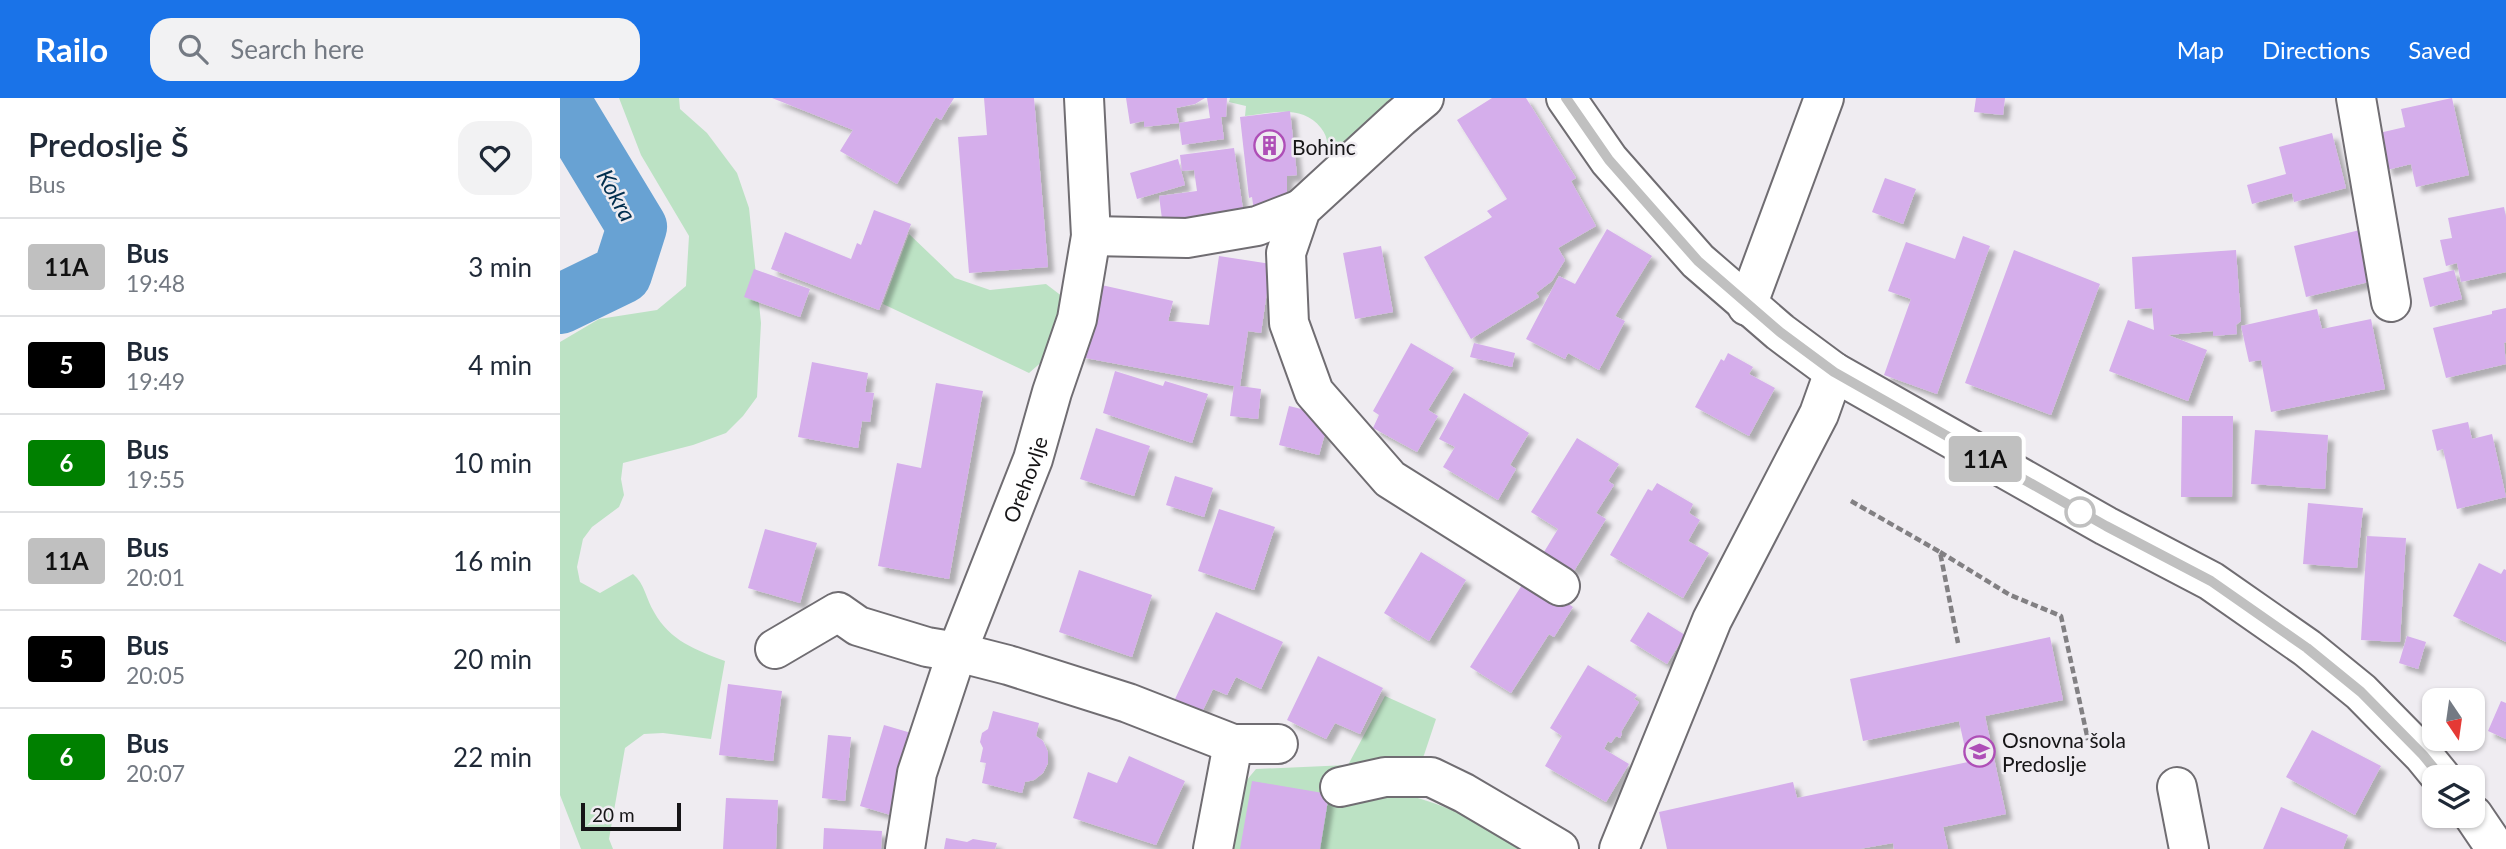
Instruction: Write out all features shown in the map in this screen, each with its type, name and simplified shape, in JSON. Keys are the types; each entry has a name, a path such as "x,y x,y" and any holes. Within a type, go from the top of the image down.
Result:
{"street":[{"name":"Orehovlje","path":"905,849 917,773 957,652 1033,459 1077,319 1091,236 1084,98"},
{"path":"1091,236 1187,238 1257,226 1301,209 1424,98"},
{"path":"1566,98 1609,160 1698,261 1747,306 1834,372 2094,520 2211,581 2307,648 2361,692 2431,765"},
{"path":"1747,306 1824,98"},
{"path":"2356,98 2391,302"},
{"path":"1301,209 1286,253 1289,323 1314,392 1390,480 1560,586"},
{"path":"1619,849 1713,620 1819,414 1834,372"},
{"path":"775,649 838,612 858,626 927,647 957,652 1128,703 1233,744 1278,744"},
{"path":"1213,849 1233,744"},
{"path":"1340,788 1385,777 1431,777 1464,793 1559,849"},
{"path":"2177,787 2189,849"},
{"path":"2482,828 2496,849"}],"path":[{"path":"1851,501 2010,595 2061,616 2088,740"},
{"path":"1940,552 1958,643"}],"green space":[{"path":"619,98 679,98 680,109 707,133 737,173 749,208 761,323 757,397 743,416 726,433 693,445 623,463 621,479 624,495 619,507 592,527 583,539 577,567 580,582 600,593 633,574 643,587 660,622 668,630 694,648 725,661 711,739 663,733 644,734 625,748 609,839 613,849 581,849 560,795 560,342 599,319 657,310 686,286 689,236 641,155"},
{"path":"1230,98 1397,98 1334,154 1327,149 1324,133 1313,120 1286,112 1245,116 1246,106 1229,102"},
{"path":"909,234 955,278 990,290 1046,284 1067,300 1053,352 1029,373 883,304"},
{"path":"1385,696 1436,719 1424,755 1404,794 1464,816 1518,849 1225,849 1236,793 1256,769 1348,765"}],"building":[{"path":"772,98 954,98 941,120 936,117 897,184 840,151 853,130"},
{"path":"984,98 1034,98 1048,267 969,273 958,137 987,135"},
{"path":"1126,98 1205,98 1195,104 1176,108 1179,123 1144,127 1144,121 1130,124"},
{"path":"1207,98 1227,98 1226,117 1221,117 1224,139 1182,145 1179,123 1210,118"},
{"path":"1492,98 1526,98 1576,178 1571,181 1596,226 1558,248 1565,260 1552,281 1536,293 1539,297 1471,339 1424,257 1492,217 1487,211 1507,199 1457,120"},
{"path":"1976,98 2005,98 2003,115 1974,112"},
{"path":"2452,98 2469,175 2416,187 2411,164 2387,170 2379,133 2405,127 2401,109"},
{"name":"Bohinc","path":"1290,111 1297,175 1287,176 1287,206 1254,211 1252,197 1249,198 1240,117"},
{"path":"2332,133 2346,188 2294,202 2292,193 2252,204 2247,185 2286,174 2279,147"},
{"path":"1234,148 1245,223 1164,234 1159,196 1197,191 1194,170 1182,171 1180,155"},
{"path":"1178,159 1185,185 1137,199 1130,173"},
{"path":"1885,178 1916,189 1903,224 1872,212"},
{"path":"2504,207 2506,272 2461,282 2457,263 2446,266 2440,240 2452,238 2448,218"},
{"path":"874,210 911,224 879,310 771,269 785,232 851,259 857,243 861,245"},
{"path":"1607,229 1652,256 1615,316 1625,321 1599,370 1568,353 1565,359 1526,339 1559,276 1575,284"},
{"path":"2364,229 2377,280 2306,297 2294,246"},
{"path":"1963,236 1990,246 1937,394 1884,375 1911,299 1888,291 1906,242 1955,259"},
{"path":"1381,246 1393,312 1355,319 1343,253"},
{"path":"2014,250 2100,284 2051,415 1965,383"},
{"path":"2236,250 2241,321 2236,325 2237,334 2213,336 2213,331 2168,335 2207,350 2188,401 2109,371 2128,320 2154,330 2152,308 2135,309 2132,257"},
{"path":"1219,256 1271,264 1261,333 1248,331 1240,386 1261,389 1258,419 1230,416 1234,386 1080,357 1097,284 1173,301 1168,321 1209,325"},
{"path":"754,269 810,289 800,317 744,297"},
{"path":"2454,270 2462,299 2430,307 2423,278"},
{"path":"2506,308 2506,364 2446,378 2433,328"},
{"path":"2317,309 2322,329 2371,319 2385,389 2271,412 2261,360 2249,362 2241,326"},
{"path":"1411,343 1454,368 1428,410 1438,416 1417,452 1373,428 1379,415 1373,411"},
{"path":"1474,343 1515,353 1512,367 1470,357"},
{"path":"1728,353 1753,367 1749,374 1775,388 1749,436 1695,407 1721,359 1724,361"},
{"path":"812,362 868,373 865,392 874,393 870,422 862,421 858,448 798,437"},
{"path":"1115,371 1163,386 1165,381 1208,394 1192,443 1103,413"},
{"path":"936,383 983,391 949,579 878,566 897,463 921,468"},
{"path":"1464,393 1529,433 1510,465 1516,469 1498,500 1443,467 1455,447 1439,439"},
{"path":"1289,406 1330,416 1319,455 1279,445"},
{"path":"2182,416 2233,416 2232,497 2181,497"},
{"path":"2468,422 2472,439 2492,434 2506,497 2457,509 2443,449 2437,451 2432,430"},
{"path":"1096,428 1150,446 1134,496 1080,479"},
{"path":"2255,430 2328,435 2325,489 2251,484"},
{"path":"1577,438 1619,464 1608,481 1614,485 1596,513 1606,519 1574,571 1544,552 1558,529 1531,512"},
{"path":"1175,476 1213,488 1204,517 1166,505"},
{"path":"1657,483 1693,504 1689,513 1700,520 1688,541 1709,553 1683,598 1610,555 1648,489 1652,491"},
{"path":"2308,503 2363,508 2357,568 2303,564"},
{"path":"1219,509 1275,527 1254,590 1198,571"},
{"path":"765,529 817,543 800,603 748,588"},
{"path":"2367,536 2406,538 2400,642 2361,640"},
{"path":"1421,552 1466,580 1429,641 1384,613"},
{"path":"2479,563 2501,574 2506,570 2506,642 2453,616"},
{"path":"1079,570 1152,595 1132,657 1059,632"},
{"path":"1527,577 1573,607 1554,637 1549,634 1511,693 1470,667"},
{"path":"1216,612 1283,642 1261,689 1236,677 1227,695 1213,689 1202,712 1175,699"},
{"path":"1648,612 1685,635 1667,664 1630,641"},
{"path":"2407,636 2426,642 2418,669 2399,663"},
{"name":"Osnovna šola Predoslje","path":"2050,637 2063,700 1985,716 2006,814 1943,827 1948,849 1894,849 1893,843 1859,849 1667,849 1659,812 1793,782 1797,798 1968,762 1959,721 1863,741 1850,679"},
{"path":"1318,656 1383,688 1360,734 1335,723 1326,739 1287,720"},
{"path":"1588,665 1637,695 1634,699 1639,702 1620,738 1616,736 1611,743 1608,741 1604,749 1629,764 1606,802 1545,766 1562,736 1550,728"},
{"path":"728,684 782,691 773,761 719,755"},
{"path":"2501,701 2506,703 2506,739 2488,731"},
{"path":"993,711 1039,723 1036,736 1043,741 1048,752 1048,763 1043,773 1034,780 1025,782 1022,793 982,783 986,763 980,762 983,748 980,742 982,733 988,729"},
{"path":"884,725 918,735 894,816 860,806"},
{"path":"2312,730 2381,766 2355,815 2286,777"},
{"path":"828,735 851,737 845,801 822,798"},
{"path":"1129,756 1185,781 1156,845 1073,818 1088,772 1117,783"},
{"path":"1252,781 1329,794 1320,849 1240,849"},
{"path":"726,798 778,800 776,849 723,849"},
{"path":"2281,807 2348,835 2343,849 2263,849"},
{"path":"824,828 882,831 881,849 823,849"},
{"path":"946,838 997,843 995,849 944,849"}],"waterway":[{"name":"Kokra","path":"560,304 622,274 637,227 561,98"}],"bus line":[{"name":"11A","path":"1566,98 1609,160 1698,261 1780,332 1834,372 1913,418 2106,526 2211,581 2307,648 2361,692 2431,765"}],"place":[{"name":"Bohinc","path":"1269,146"},
{"name":"Osnovna šola Predoslje","path":"1979,751"}]}
